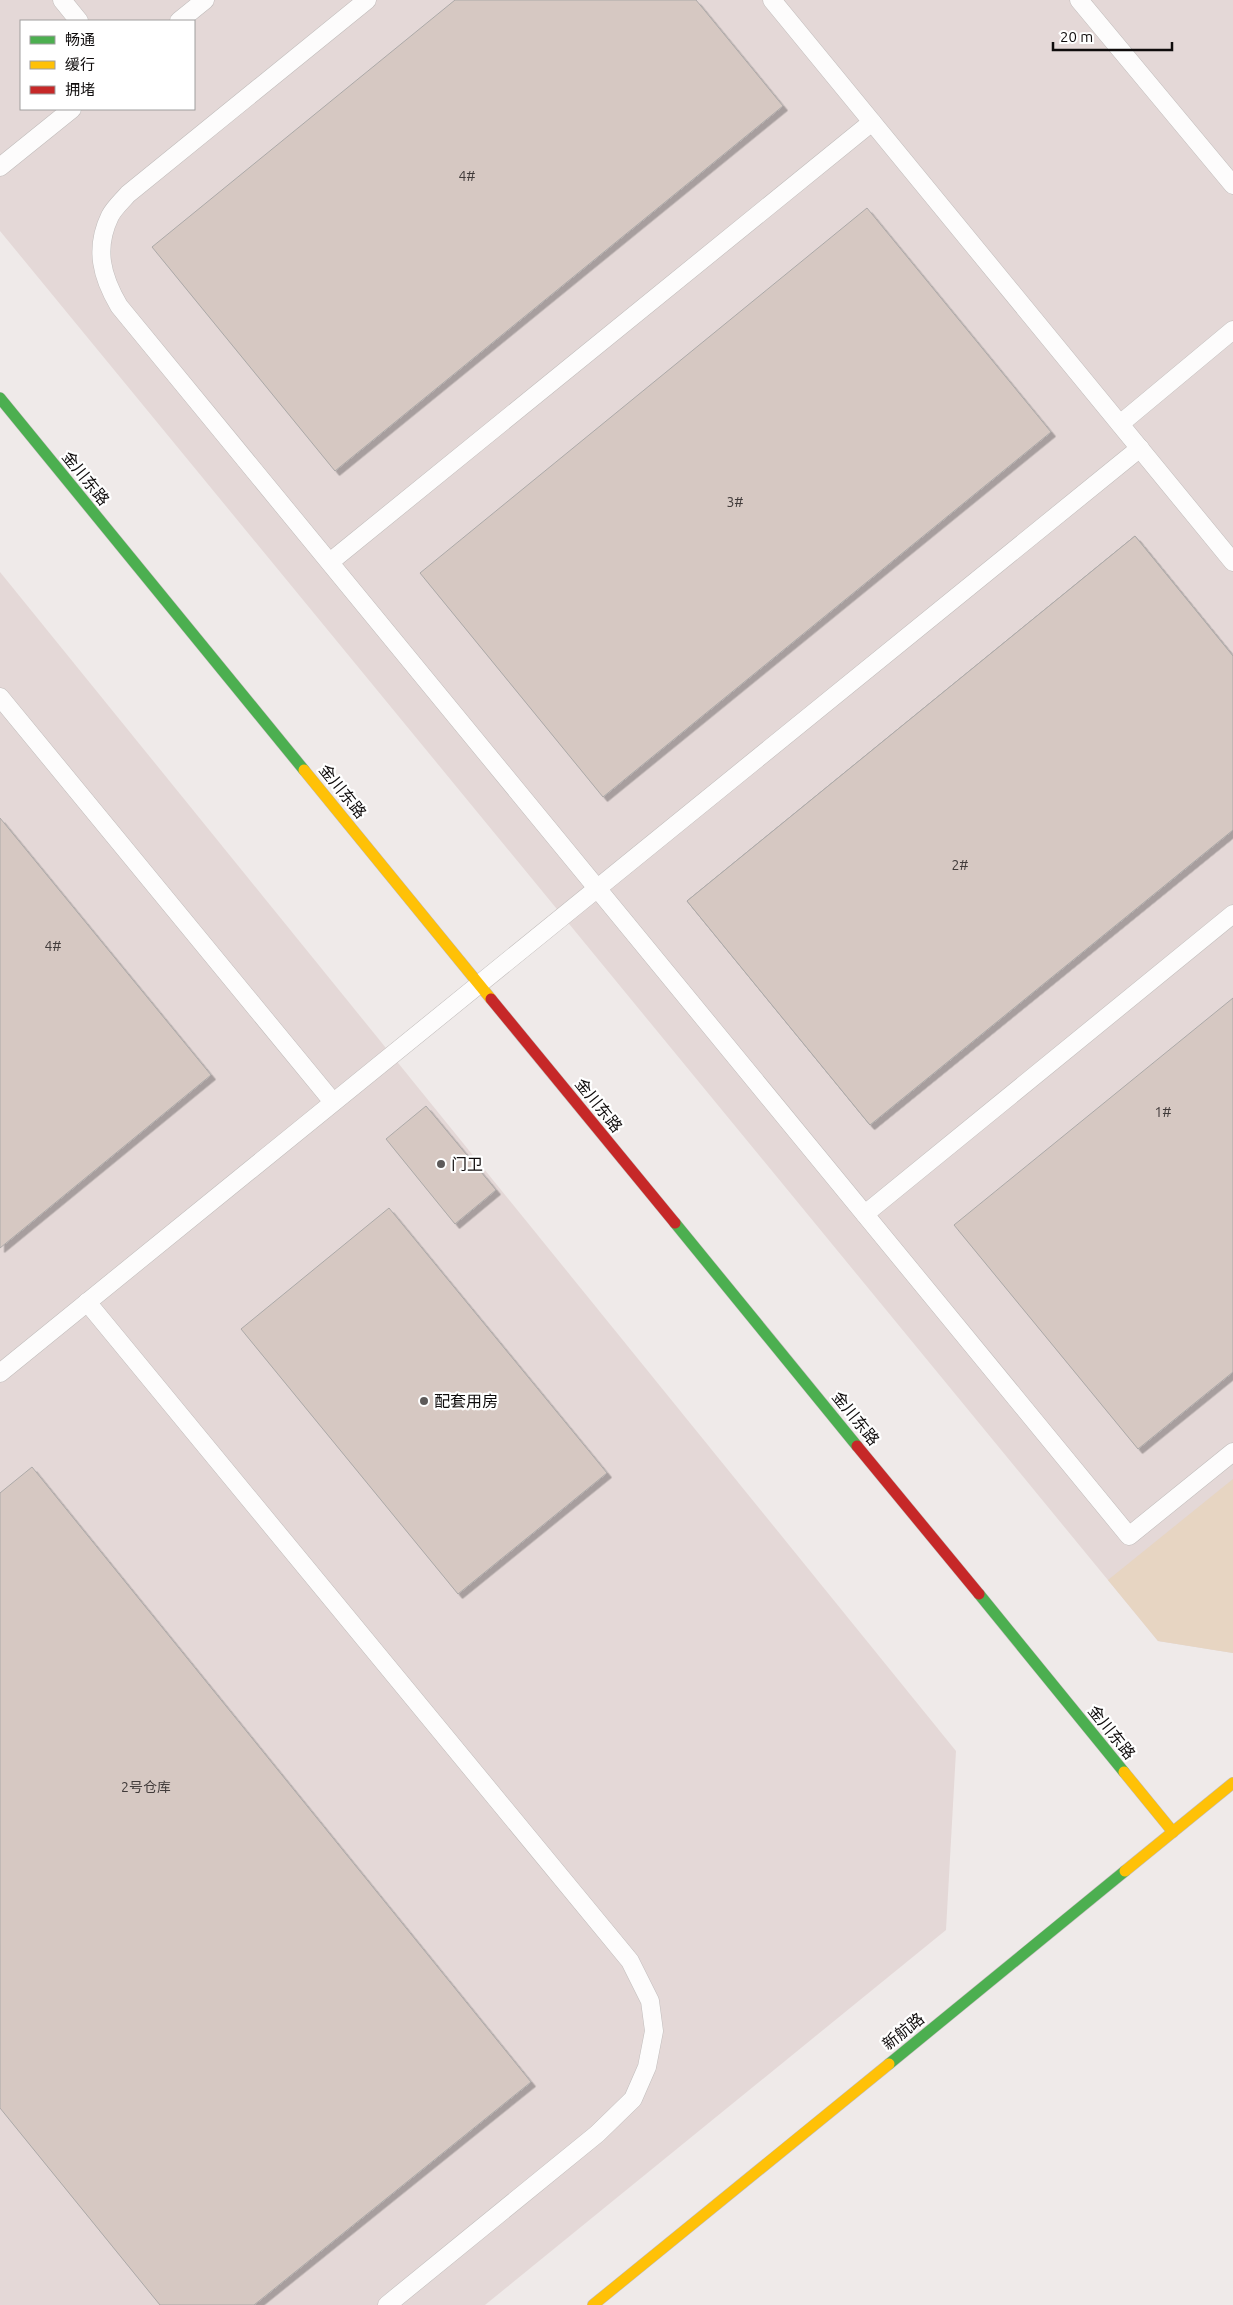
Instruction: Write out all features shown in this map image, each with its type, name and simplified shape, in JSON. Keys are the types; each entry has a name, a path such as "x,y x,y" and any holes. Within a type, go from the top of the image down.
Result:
{"street":[{"name":"金川东路","path":"0,398 1173,1832"},
{"name":"新航路","path":"593,2305 1233,1783"}],"lane":[{"path":"62,0 78,20"},
{"path":"180,20 205,0"},
{"path":"367,0 128,194 110,215 103,237 101,260 106,284 119,306 1129,1536 1233,1452"},
{"path":"772,0 1233,562"},
{"path":"1079,0 1233,186"},
{"path":"0,167 71,110"},
{"path":"330,562 872,122"},
{"path":"1120,424 1233,330"},
{"path":"0,1373 1140,448"},
{"path":"0,697 333,1102"},
{"path":"865,1214 1233,914"},
{"path":"87,1302 630,1961 650,2001 654,2031 647,2067 633,2099 597,2134 387,2305"}],"shaded area":[{"path":"0,0 1233,0 1233,1653 1158,1641 0,231"},
{"path":"0,572 956,1751 946,1930 485,2305 0,2305"},
{"path":"1233,1479 1233,1653 1158,1641 1108,1580"}],"building":[{"path":"455,0 696,0 783,106 335,471 152,247"},
{"path":"867,208 1051,432 603,797 420,573"},
{"path":"1135,536 1233,656 1233,830 870,1125 687,901"},
{"path":"1135,536 1233,656 1233,830 870,1125 687,901"},
{"path":"0,818 211,1075 0,1248"},
{"path":"1233,998 1233,1372 1138,1449 954,1225"},
{"name":"门卫","path":"426,1106 496,1190 455,1224 386,1139"},
{"name":"配套用房","path":"389,1208 607,1473 458,1594 241,1329"},
{"path":"32,1467 531,2082 254,2305 160,2305 0,2108 0,1493"}],"traffic: fast":[{"path":"0,398 304,770"},
{"path":"675,1223 857,1446"},
{"path":"979,1594 1124,1772"},
{"path":"889,2064 1125,1871"}],"traffic: slow":[{"path":"304,770 491,999"},
{"path":"1124,1772 1173,1832"},
{"path":"1125,1871 1233,1783"},
{"path":"593,2305 889,2064"}],"traffic: jam":[{"path":"491,999 675,1223"},
{"path":"857,1446 979,1594"}],"place":[{"name":"门卫","path":"441,1164"},
{"name":"配套用房","path":"424,1401"}]}
